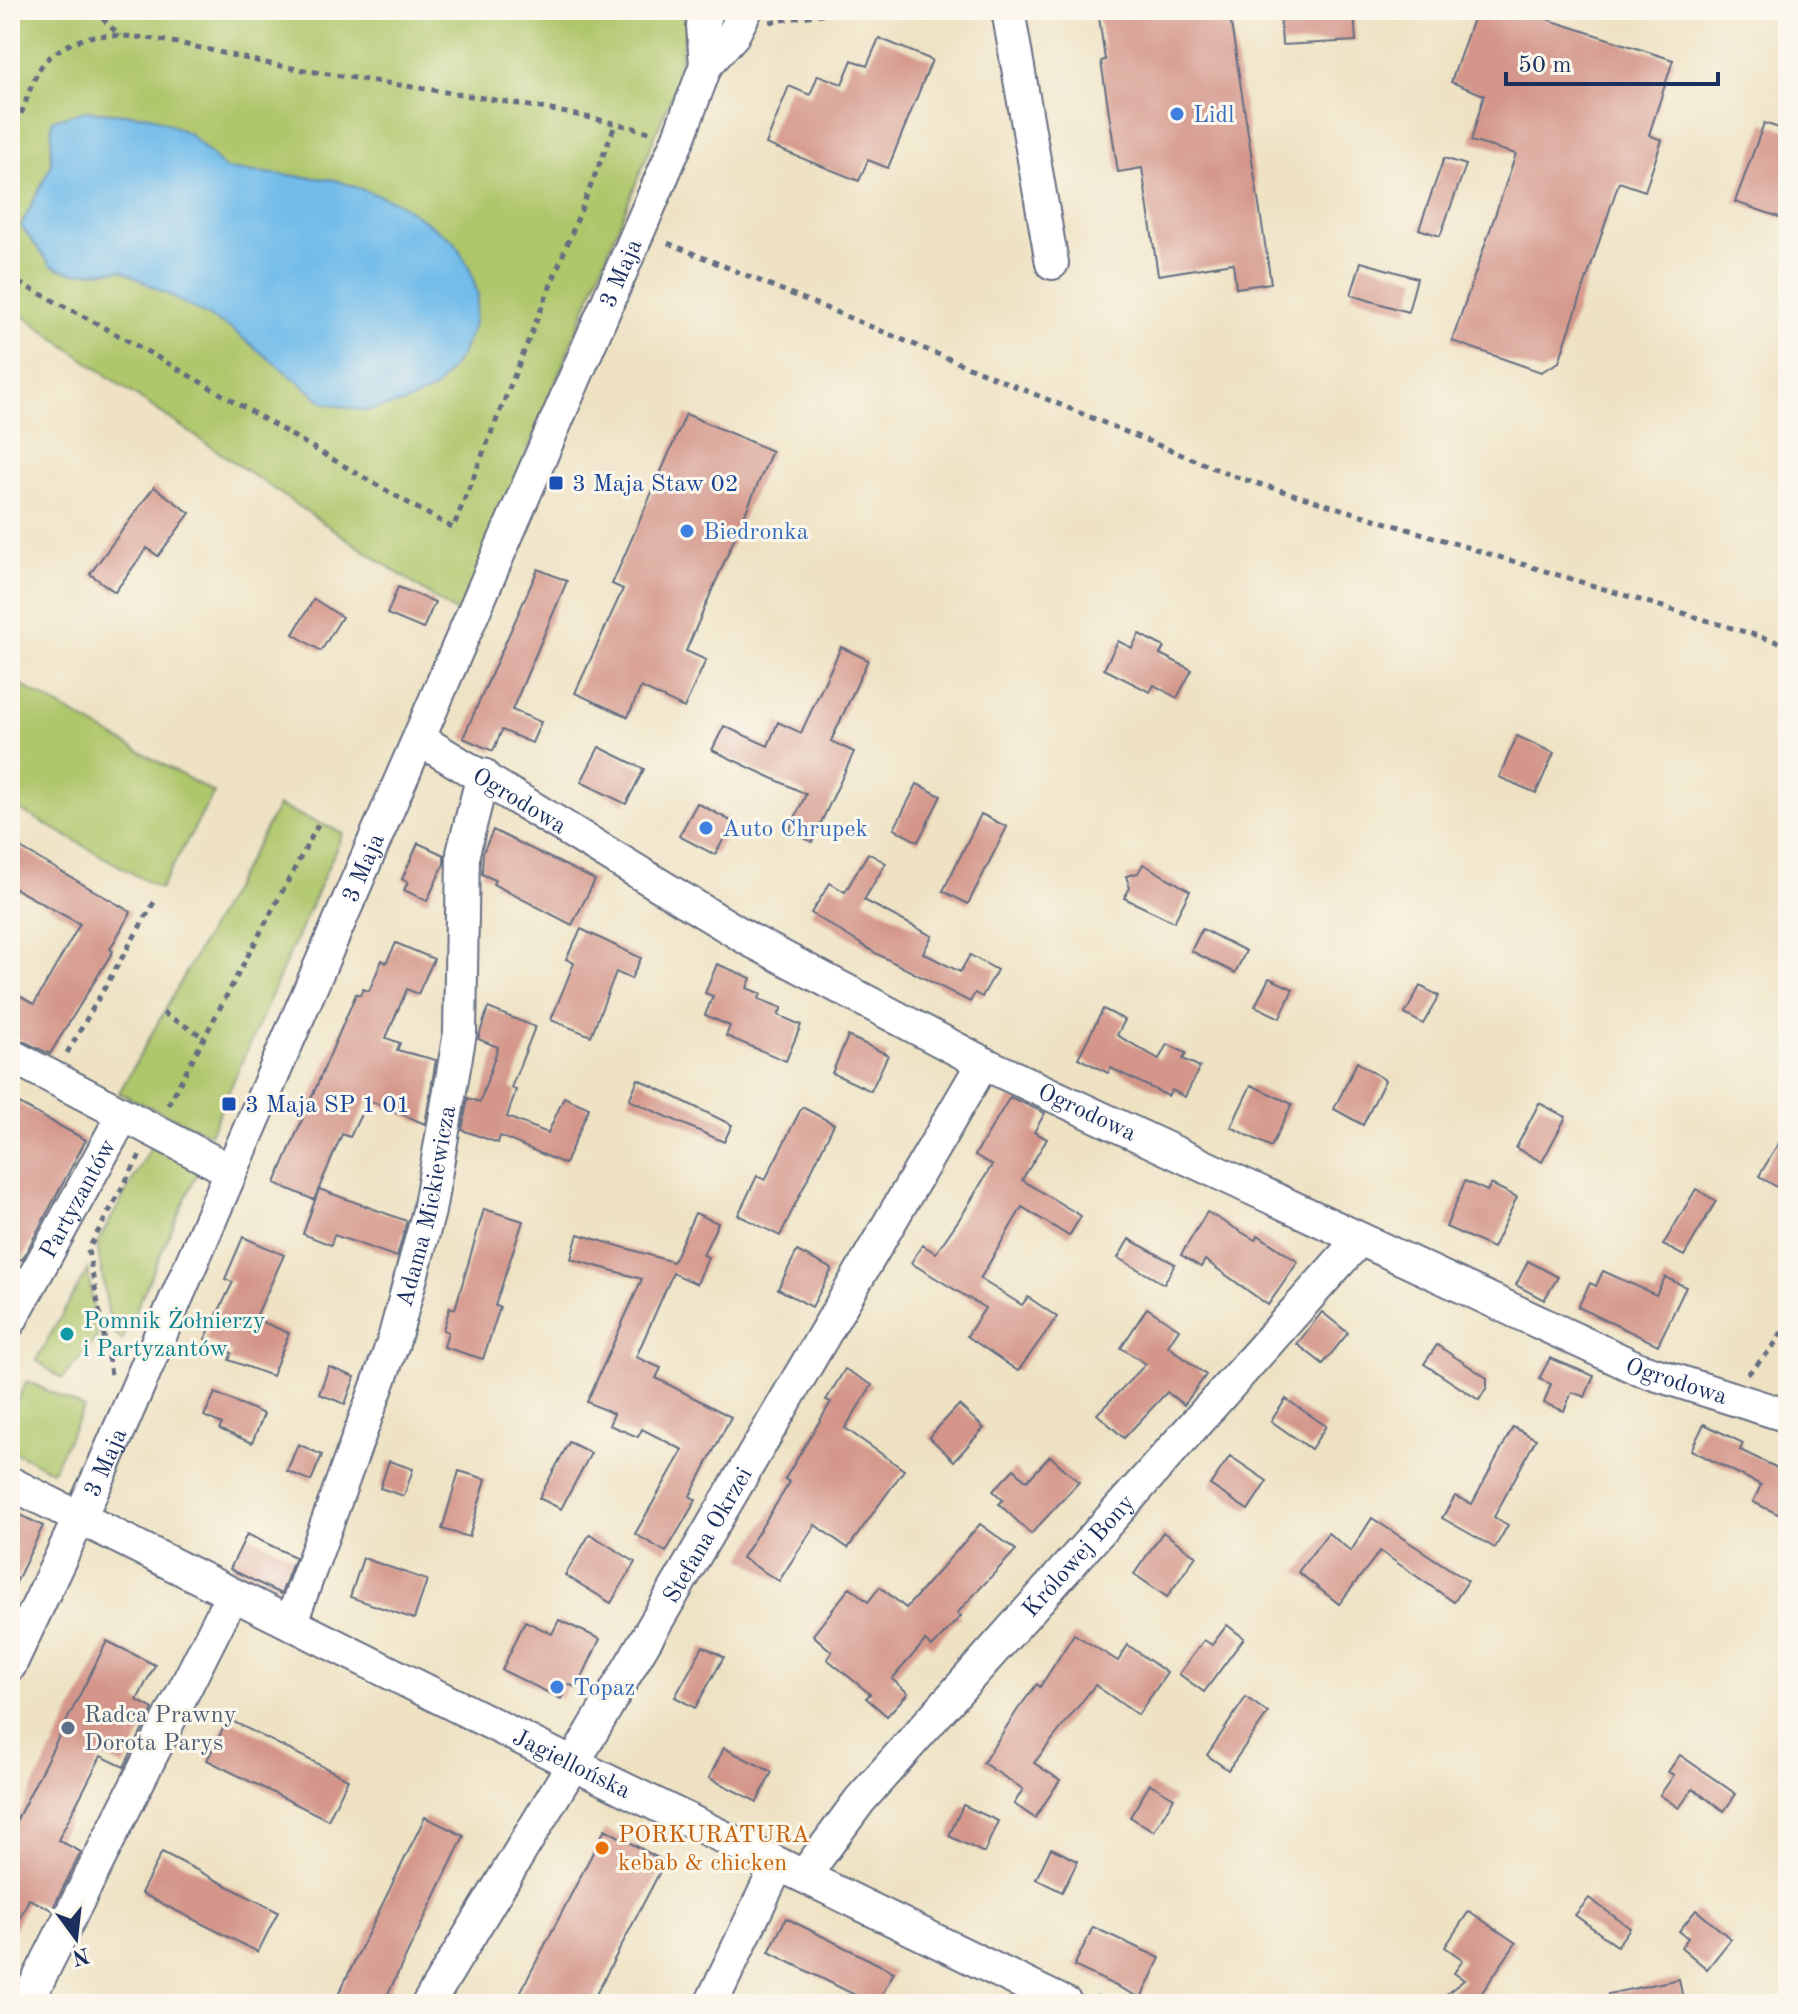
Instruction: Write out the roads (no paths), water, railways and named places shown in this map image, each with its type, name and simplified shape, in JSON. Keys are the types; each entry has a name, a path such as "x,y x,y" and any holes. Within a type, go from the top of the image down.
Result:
{"street":[{"name":"3 Maja","path":"706,65 703,26 707,10"},
{"path":"1008,10 1052,263"},
{"name":"3 Maja","path":"10,1665 80,1519 677,142 706,65 733,35 756,16"},
{"name":"Ogrodowa","path":"419,739 483,775 750,940 983,1063 1358,1241 1639,1369 1788,1416"},
{"name":"Adama Mickiewicza","path":"291,1622 393,1343 429,1211 459,1046 463,853 483,775"},
{"path":"10,1055 122,1117 231,1171"},
{"name":"Stefana Okrzei","path":"428,2004 573,1764 983,1063"},
{"name":"Partyzantów","path":"10,1321 122,1117"},
{"name":"Królowej Bony","path":"711,2004 791,1870 860,1800 1358,1241"},
{"name":"Jagiellońska","path":"10,1483 573,1764 1066,2004"},
{"path":"26,2004 232,1595"}],"water":[{"path":"85,111 151,116 190,134 225,169 336,180 397,202 454,241 469,267 478,295 473,327 460,357 435,389 405,403 365,411 325,403 230,328 122,270 73,273 51,266 21,226 51,166 52,120"}],"place":[{"name":"Lidl","path":"1177,114"},
{"name":"3 Maja Staw 02","path":"556,483"},
{"name":"Biedronka","path":"687,531"},
{"name":"Auto Chrupek","path":"706,828"},
{"name":"3 Maja SP 1 01","path":"229,1104"},
{"name":"Pomnik Żołnierzy i Partyzantów","path":"67,1334"},
{"name":"Topaz","path":"557,1687"},
{"name":"Radca Prawny Dorota Parys","path":"68,1728"},
{"name":"PORKURATURA kebab & chicken","path":"602,1848"}]}
